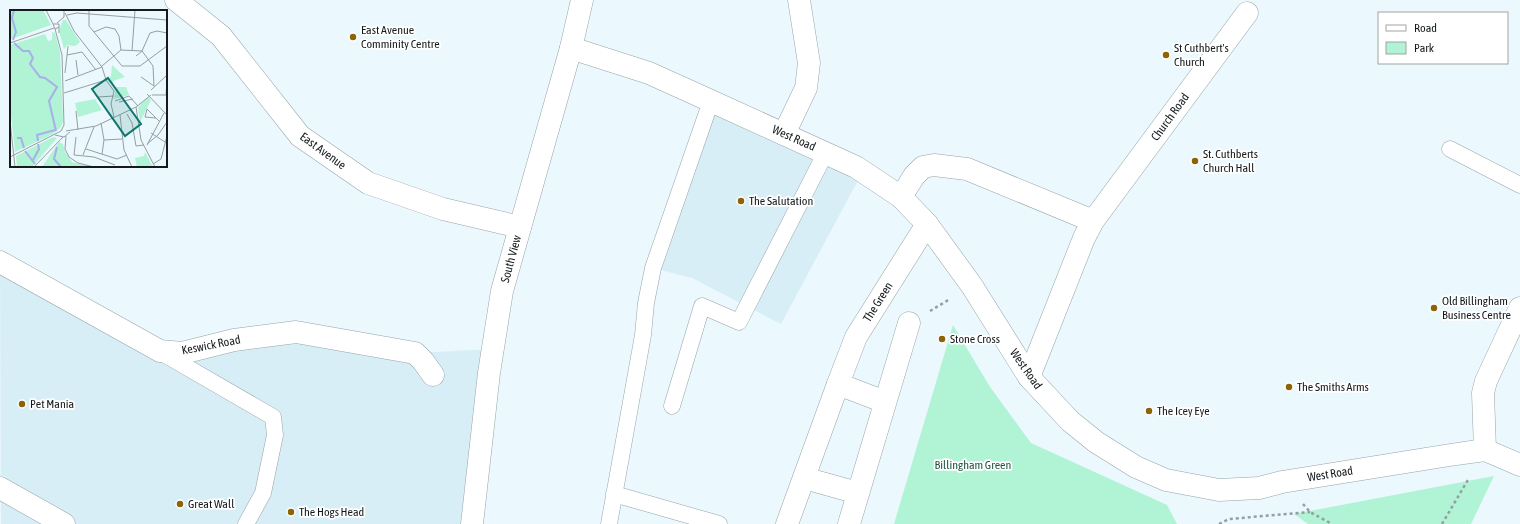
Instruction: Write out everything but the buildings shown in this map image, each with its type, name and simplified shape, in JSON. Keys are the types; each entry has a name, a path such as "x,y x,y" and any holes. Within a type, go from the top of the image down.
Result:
{"street":[{"name":"East Avenue","path":"176,0 221,36 300,136 368,183 443,209 520,227"},
{"name":"South View","path":"472,524 489,373 502,291 582,0"},
{"path":"784,134 806,88 809,63 799,0"},
{"name":"Church Road","path":"1029,377 1084,238 1093,221 1246,13"},
{"name":"West Road","path":"570,48 649,73 826,152 856,167 901,197 927,224 972,286 1029,377 1070,421 1096,442 1136,467 1166,480 1219,490 1259,488 1289,481 1485,450"},
{"path":"901,197 914,176 923,168 934,165 967,169 1093,221"},
{"name":"The Green","path":"787,524 856,337 927,224"},
{"name":"Keswick Road","path":"0,262 160,351 182,352 234,340 296,332 415,353 433,375"},
{"path":"1520,308 1486,381 1483,393 1485,450 1520,465"},
{"path":"849,524 909,323"},
{"path":"838,384 885,402"},
{"path":"804,478 858,493"},
{"path":"0,488 64,524"}],"lane":[{"path":"609,524 642,343 646,303 653,268 711,101"},
{"path":"1450,149 1520,185"},
{"path":"672,406 702,306 739,322 826,152"},
{"path":"160,351 273,417 275,435 263,493 246,524"},
{"path":"614,494 719,524"}],"path":[{"path":"909,323 972,286"},
{"path":"1442,524 1485,450"},
{"path":"1219,524 1229,518 1310,512"}],"shaded area":[{"path":"711,101 863,171 781,324 692,278 653,268"},
{"path":"0,262 160,351 296,332 415,353 493,349 472,524 1,524"}],"green space":[{"name":"Billingham Green","path":"953,325 990,387 1031,443 1167,505 1177,524 894,524"},
{"path":"1494,476 1471,524 1308,524 1294,514"}],"place":[{"name":"East Avenue Comminity Centre","path":"353,37"},
{"name":"St Cuthbert's Church","path":"1166,55"},
{"name":"St. Cuthberts Church Hall","path":"1195,161"},
{"name":"The Salutation","path":"741,201"},
{"name":"Old Billingham Business Centre","path":"1434,308"},
{"name":"Stone Cross","path":"942,339"},
{"name":"The Smiths Arms","path":"1289,387"},
{"name":"Pet Mania","path":"22,404"},
{"name":"The Icey Eye","path":"1149,411"},
{"name":"Great Wall","path":"180,504"},
{"name":"The Hogs Head","path":"291,512"}]}
